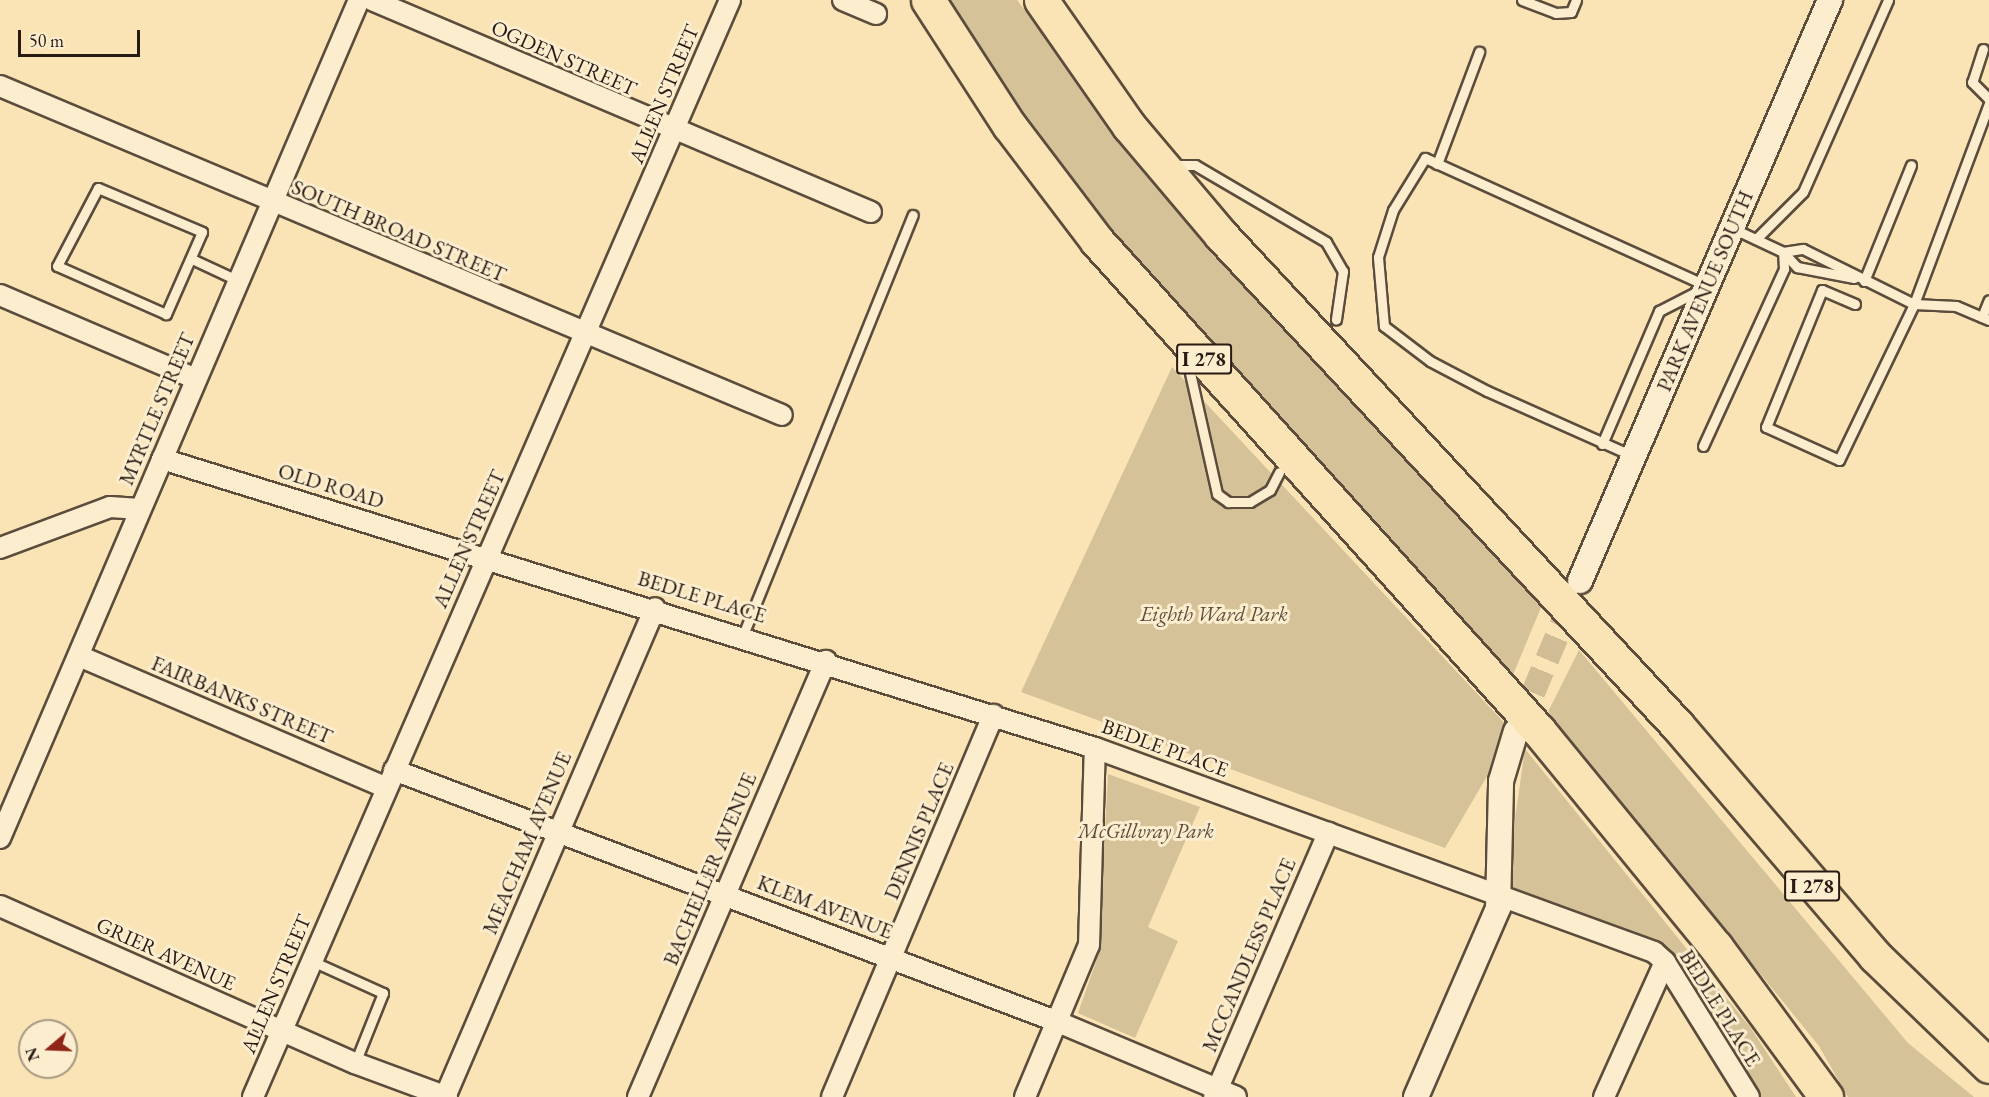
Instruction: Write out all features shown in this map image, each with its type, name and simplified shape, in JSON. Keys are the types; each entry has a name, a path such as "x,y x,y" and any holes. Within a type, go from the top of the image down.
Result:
{"highway":[{"name":"I 278","path":"928,0 1043,172 1182,335 1539,730 1716,947 1826,1097"},
{"name":"I 278","path":"1041,0 1161,166 1677,725 1875,956 1989,1066"}],"street":[{"name":"MYRTLE STREET","path":"0,838 359,0"},
{"name":"OGDEN STREET","path":"372,0 674,132 871,212"},
{"name":"ALLEN STREET","path":"253,1097 487,556 586,337 730,0"},
{"path":"843,0 876,14"},
{"name":"PARK AVENUE SOUTH","path":"1580,581 1830,0"},
{"name":"SOUTH BROAD STREET","path":"0,86 586,337 782,415"},
{"path":"0,295 196,379"},
{"name":"OLD ROAD","path":"162,459 487,556"},
{"path":"0,548 110,507 140,509"},
{"name":"BEDLE PLACE","path":"487,556 826,661 1095,748 1502,894 1654,952 1665,962 1749,1097"},
{"name":"MEACHAM AVENUE","path":"446,1097 655,608"},
{"name":"FAIRBANKS STREET","path":"79,656 390,779"},
{"name":"BACHELLER AVENUE","path":"638,1097 826,661"},
{"name":"DENNIS PLACE","path":"832,1097 993,715"},
{"path":"1416,1097 1502,894 1501,781 1516,731"},
{"path":"1025,1097 1089,945 1095,748"},
{"name":"KLEM AVENUE","path":"390,779 558,832 1058,1022 1216,1093 1236,1097"},
{"name":"MCCANDLESS PLACE","path":"1216,1093 1328,833"},
{"name":"GRIER AVENUE","path":"0,906 355,1063 446,1097"},
{"path":"1604,1097 1665,962"}],"lane":[{"path":"1522,0 1556,13 1571,12 1576,0"},
{"path":"1756,239 1803,192 1888,0"},
{"path":"1983,49 1972,82 1989,99"},
{"path":"1437,164 1479,52"},
{"path":"1855,304 1822,290 1766,427 1839,460 1914,304 1989,103"},
{"path":"1634,456 1602,444 1440,366 1384,326 1378,257 1393,210 1425,158 1707,286"},
{"path":"1161,166 1195,165 1326,242 1344,279 1336,319"},
{"path":"1860,280 1911,165"},
{"path":"98,188 202,232 194,260 166,314 57,266 98,188"},
{"path":"743,635 913,215"},
{"path":"1732,228 1783,252 1797,267 1860,280"},
{"path":"1783,252 1803,249 1860,280 1914,304 1956,306 1985,318 1989,300"},
{"path":"1703,447 1784,269 1783,252"},
{"path":"194,260 239,281"},
{"path":"1602,444 1659,311 1707,286"},
{"path":"1182,335 1214,489 1228,502 1250,502 1270,490 1280,472"},
{"path":"312,961 383,993 355,1063"}],"green space":[{"path":"944,0 1017,0 1175,207 1542,605 1513,675 1102,224 979,57"},
{"name":"Eighth Ward Park","path":"1172,367 1513,732 1445,848 1021,692"},
{"path":"1579,650 1908,1043 1974,1097 1848,1097 1819,1046 1548,712"},
{"path":"1525,749 1750,1027 1796,1097 1756,1097 1663,953 1505,888"},
{"name":"McGillvray Park","path":"1108,774 1200,807 1148,927 1178,941 1135,1038 1078,1013 1098,956"}],"tunnel":[{"path":"1519,726 1574,596"}]}
